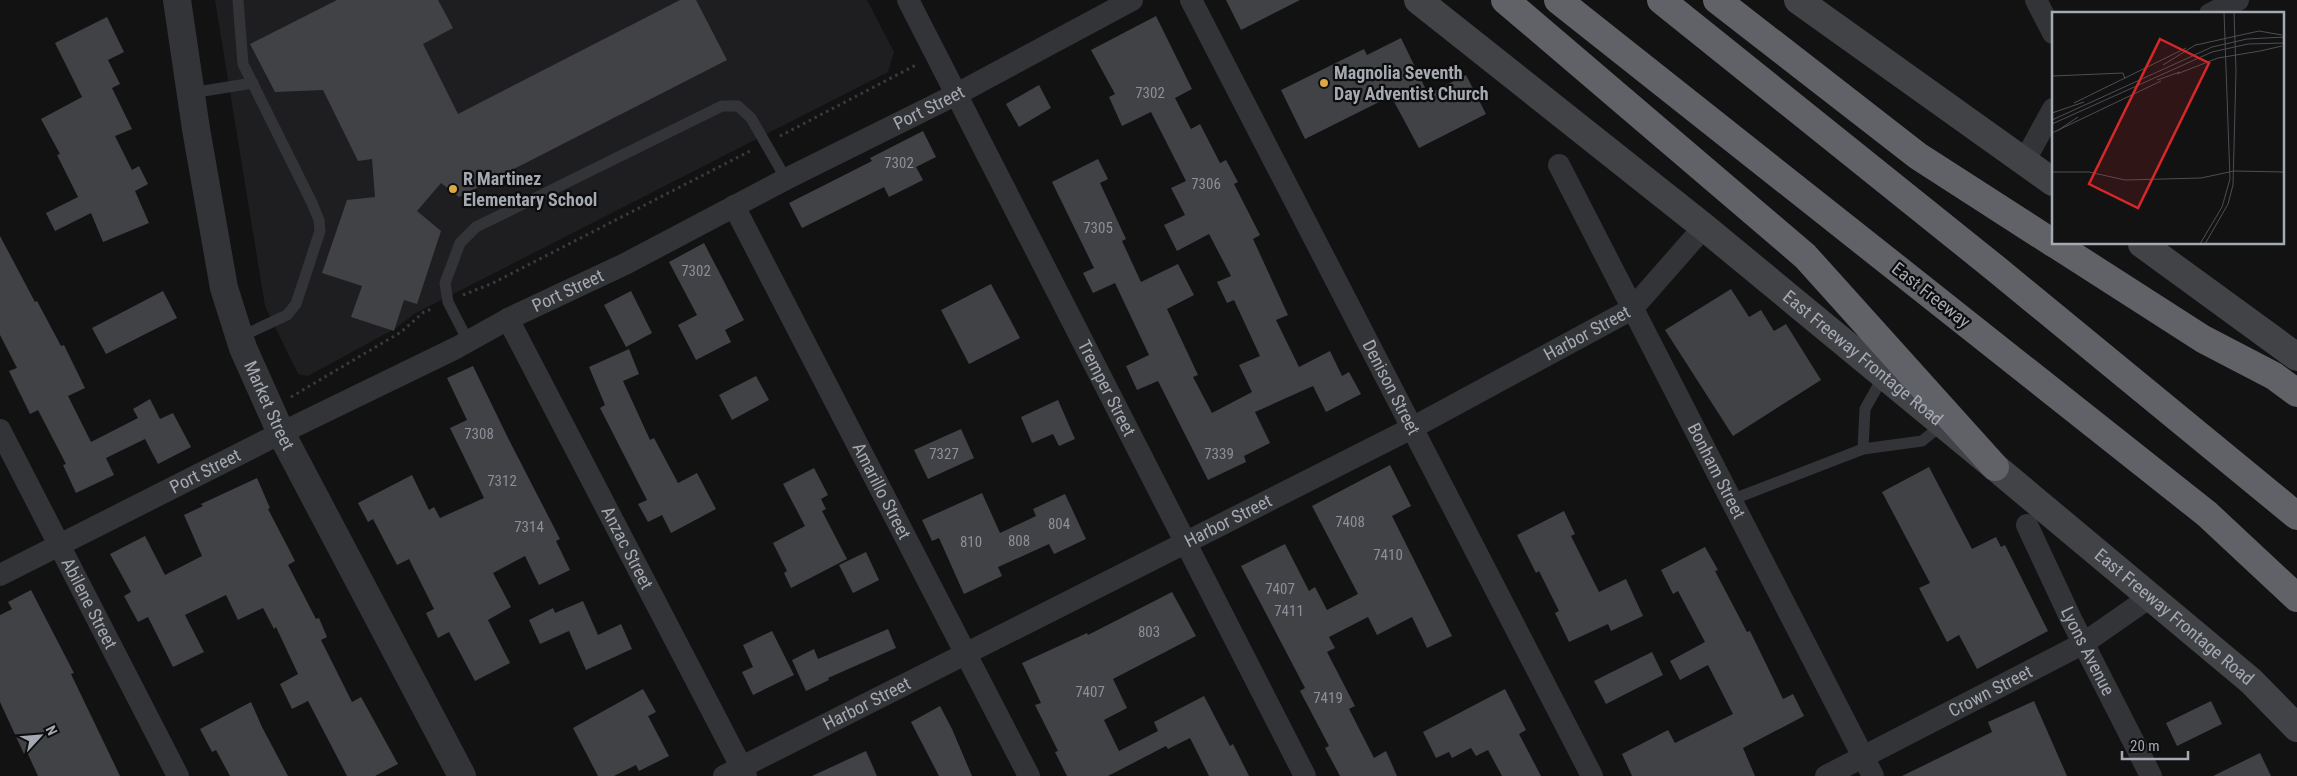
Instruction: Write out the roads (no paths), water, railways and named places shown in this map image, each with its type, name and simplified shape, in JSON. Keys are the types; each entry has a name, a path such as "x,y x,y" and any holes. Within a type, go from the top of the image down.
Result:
{"highway":[{"path":"1505,0 1805,256 1995,467"},
{"name":"East Freeway","path":"1558,0 2207,514 2297,598"},
{"path":"1661,0 1995,268 2297,516"},
{"path":"1717,0 1918,156 2052,242"},
{"path":"2057,245 2203,339 2274,376 2297,393"}],"main road":[{"name":"East Freeway Frontage Road","path":"1418,0 1704,227 1884,375 2251,681 2297,728"},
{"path":"1798,0 2052,181"},
{"path":"2143,245 2297,357"}],"street":[{"name":"Market Street","path":"177,0 224,288 240,337 281,433 462,776"},
{"name":"Tremper Street","path":"908,0 1305,776"},
{"name":"Port Street","path":"0,576 59,544 468,341 508,319 625,264 786,179 957,94 1132,0"},
{"name":"Denison Street","path":"1191,0 1592,776"},
{"path":"2036,0 2052,31"},
{"path":"2214,12 2238,0"},
{"path":"2024,162 2052,111"},
{"name":"Bonham Street","path":"1559,166 1869,766"},
{"name":"Amarillo Street","path":"734,206 1029,776"},
{"name":"Harbor Street","path":"737,773 1412,428 1632,309 1704,227"},
{"name":"Anzac Street","path":"508,319 737,773"},
{"name":"Abilene Street","path":"0,430 178,776"},
{"name":"Lyons Avenue","path":"2027,525 2150,776"},
{"name":"Crown Street","path":"1826,776 1869,766 2084,643 2150,597"}],"lane":[{"path":"238,0 244,64 312,203 319,220 320,231 296,304 287,315 240,337"},
{"path":"191,93 253,83"},
{"path":"468,341 448,302 445,283 460,244 476,227 485,222 722,106 738,106 751,118 786,179"},
{"path":"1863,449 1865,410 1884,375"},
{"path":"1730,500 1863,449 1922,441 1942,424"}],"place":[{"name":"Magnolia Seventh Day Adventist Church","path":"1324,83"},
{"name":"R Martinez Elementary School","path":"453,189"}]}
